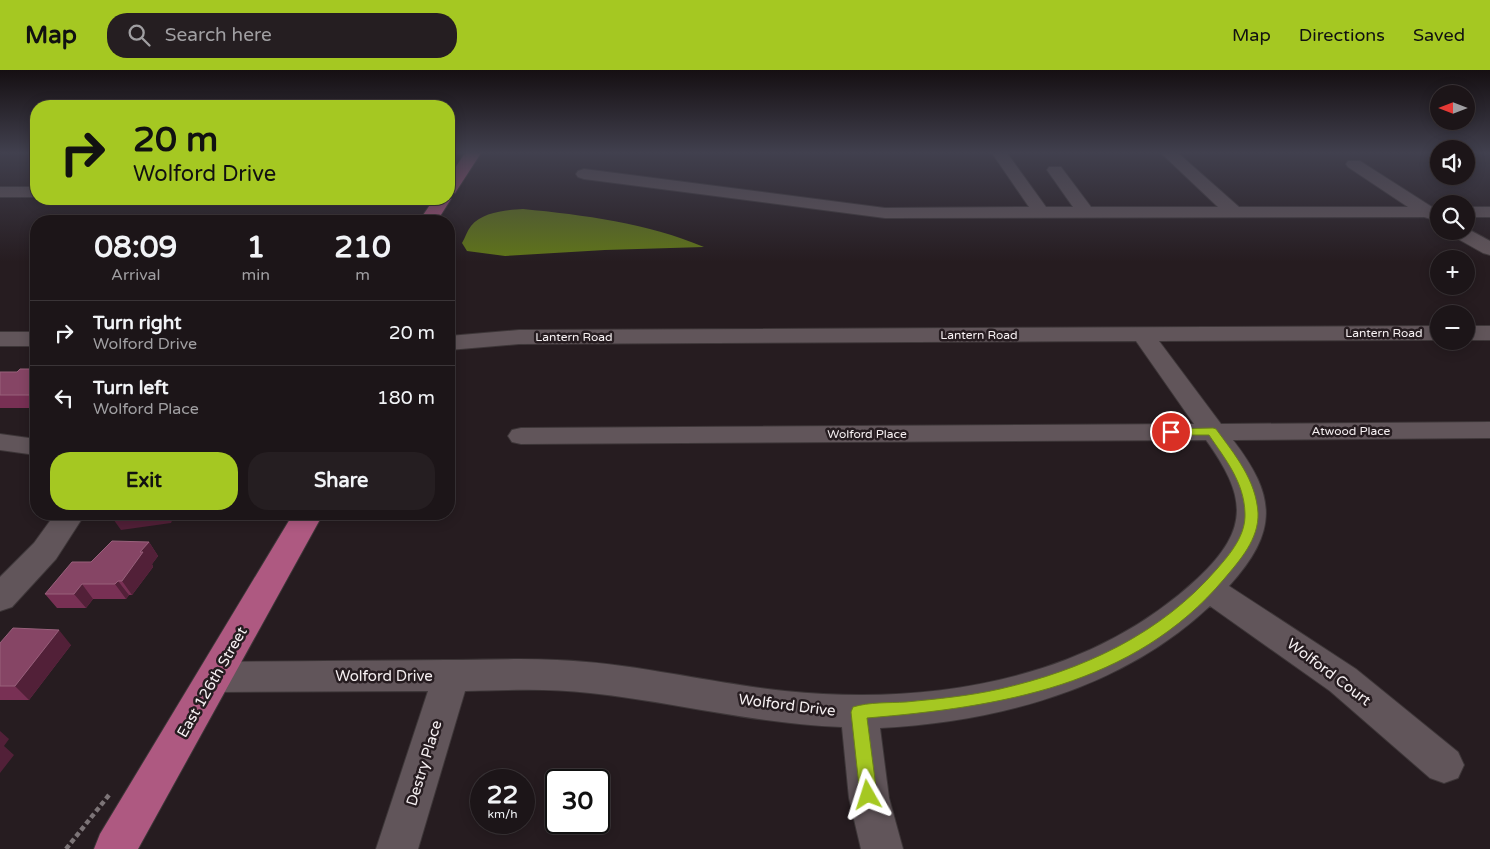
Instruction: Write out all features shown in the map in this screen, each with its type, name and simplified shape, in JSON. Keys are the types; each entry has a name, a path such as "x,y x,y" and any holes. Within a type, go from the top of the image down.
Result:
{"main road":[{"name":"East 126th Street","path":"115,849 305,520"}],"street":[{"path":"702,189 885,213 1430,214"},
{"path":"1025,189 1042,214"},
{"path":"1069,189 1087,214"},
{"path":"1209,189 1235,213"},
{"path":"1395,189 1430,211"},
{"path":"0,192 30,192"},
{"path":"1475,212 1490,212"},
{"path":"1482,246 1490,257"},
{"name":"Lantern Road","path":"455,331 519,337"},
{"path":"1475,333 1490,332"},
{"name":"Lantern Road","path":"455,342 519,337 1430,333"},
{"name":"Wolford Drive","path":"215,677 556,675 597,677 776,706 859,712 966,702 1024,690 1078,673 1103,663 1152,636 1174,620 1208,589 1246,540 1252,514 1248,490 1242,475 1142,334"},
{"path":"0,339 30,339"},
{"name":"Atwood Place","path":"1213,432 1490,430"},
{"name":"Wolford Place","path":"521,436 1213,432"},
{"path":"0,442 30,446"},
{"path":"0,598 45,551 66,520"},
{"name":"Wolford Court","path":"1208,589 1254,618 1343,680 1444,765"},
{"name":"Destry Place","path":"397,849 451,676"},
{"path":"859,712 868,795 882,849"}],"shaded area":[{"path":"523,209 615,221 660,232 704,247 505,256 467,251 462,243 476,221 495,213"}],"building":[{"path":"20,369 30,369 30,395 0,395 0,372 17,372"},
{"path":"112,541 149,542 140,552 143,552 122,581 118,581 115,584 82,584 74,594 45,594 72,562 91,562"},
{"path":"13,628 59,630 15,686 0,686 0,643"}],"route":[{"path":"868,795 859,712 901,710 966,702 1024,690 1078,673 1103,663 1152,636 1174,620 1208,589 1246,540 1251,523 1252,504 1242,475 1213,432 1171,432"}]}
